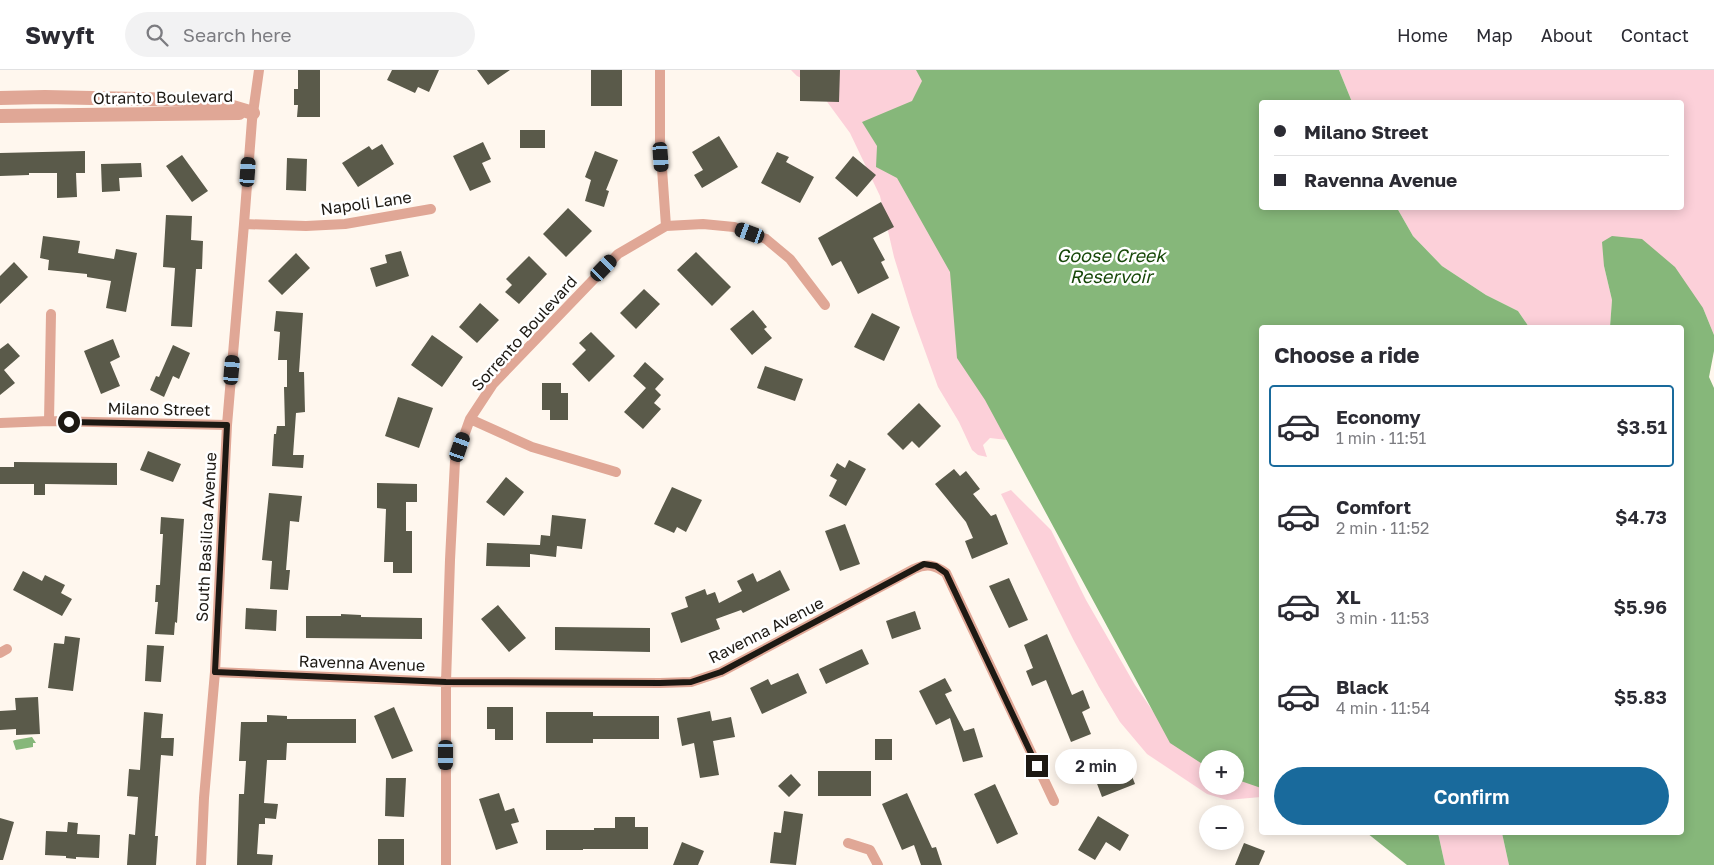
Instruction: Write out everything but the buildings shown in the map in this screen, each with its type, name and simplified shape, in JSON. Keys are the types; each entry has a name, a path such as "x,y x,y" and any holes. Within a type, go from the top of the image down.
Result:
{"street":[{"name":"South Basilica Avenue","path":"201,865 204,798 215,672 227,425 252,117 258,70"},
{"path":"660,70 660,140 666,226"},
{"name":"Otranto Boulevard","path":"0,98 186,100 226,105 252,117"},
{"name":"Otranto Boulevard","path":"0,116 252,117"},
{"name":"Napoli Lane","path":"244,224 306,226 346,224 431,209"},
{"name":"Sorrento Boulevard","path":"446,865 446,682 455,461 470,419 494,384 618,254 666,226 703,224 734,227 766,239 790,259 825,305"},
{"path":"50,421 51,314"},
{"path":"470,419 532,448 616,472"},
{"name":"Milano Street","path":"0,423 50,421 227,425"},
{"name":"Ravenna Avenue","path":"215,672 446,682 691,682 721,672 924,564 936,566 946,573 1054,801"},
{"path":"848,843 870,850 878,865"}],"shaded area":[{"path":"791,70 969,70 1007,440 990,438 983,445 987,457 978,455 972,450 959,422 938,387 912,315 894,257 880,196 850,133 814,84 797,76"},
{"path":"1339,70 1714,70 1714,335 1703,308 1604,266 1612,300 1610,325 1528,325 1518,311 1486,295 1442,266 1413,236 1398,210 1684,210 1684,100 1351,100"},
{"path":"1011,490 1051,530 1086,600 1135,685 1174,742 1199,754 1199,789 1147,754 1120,722 1073,639 1001,494"},
{"path":"1244,764 1259,770 1259,797 1227,800 1210,795 1244,795"},
{"path":"1438,835 1502,835 1509,865 1445,865"}],"water":[{"name":"Goose Creek Reservoir","path":"916,70 1339,70 1351,100 1259,100 1259,210 1398,210 1413,236 1442,266 1486,295 1518,311 1528,325 1259,325 1259,787 1244,782 1244,750 1199,750 1199,762 1170,743 985,400 957,358 950,272 897,178 876,167 877,146 862,122 912,101 922,81"},
{"path":"1612,236 1642,239 1675,267 1703,308 1714,335 1714,351 1709,377 1714,388 1714,865 1509,865 1502,835 1684,835 1684,325 1610,325 1612,300 1604,266 1602,242"},
{"path":"32,737 36,743 33,743 33,747 16,750 13,741"},
{"path":"1370,835 1438,835 1445,865 1407,865"}],"route":[{"path":"69,422 227,425 215,672 446,682 691,682 721,672 924,564 936,566 946,573 1037,766"}]}
